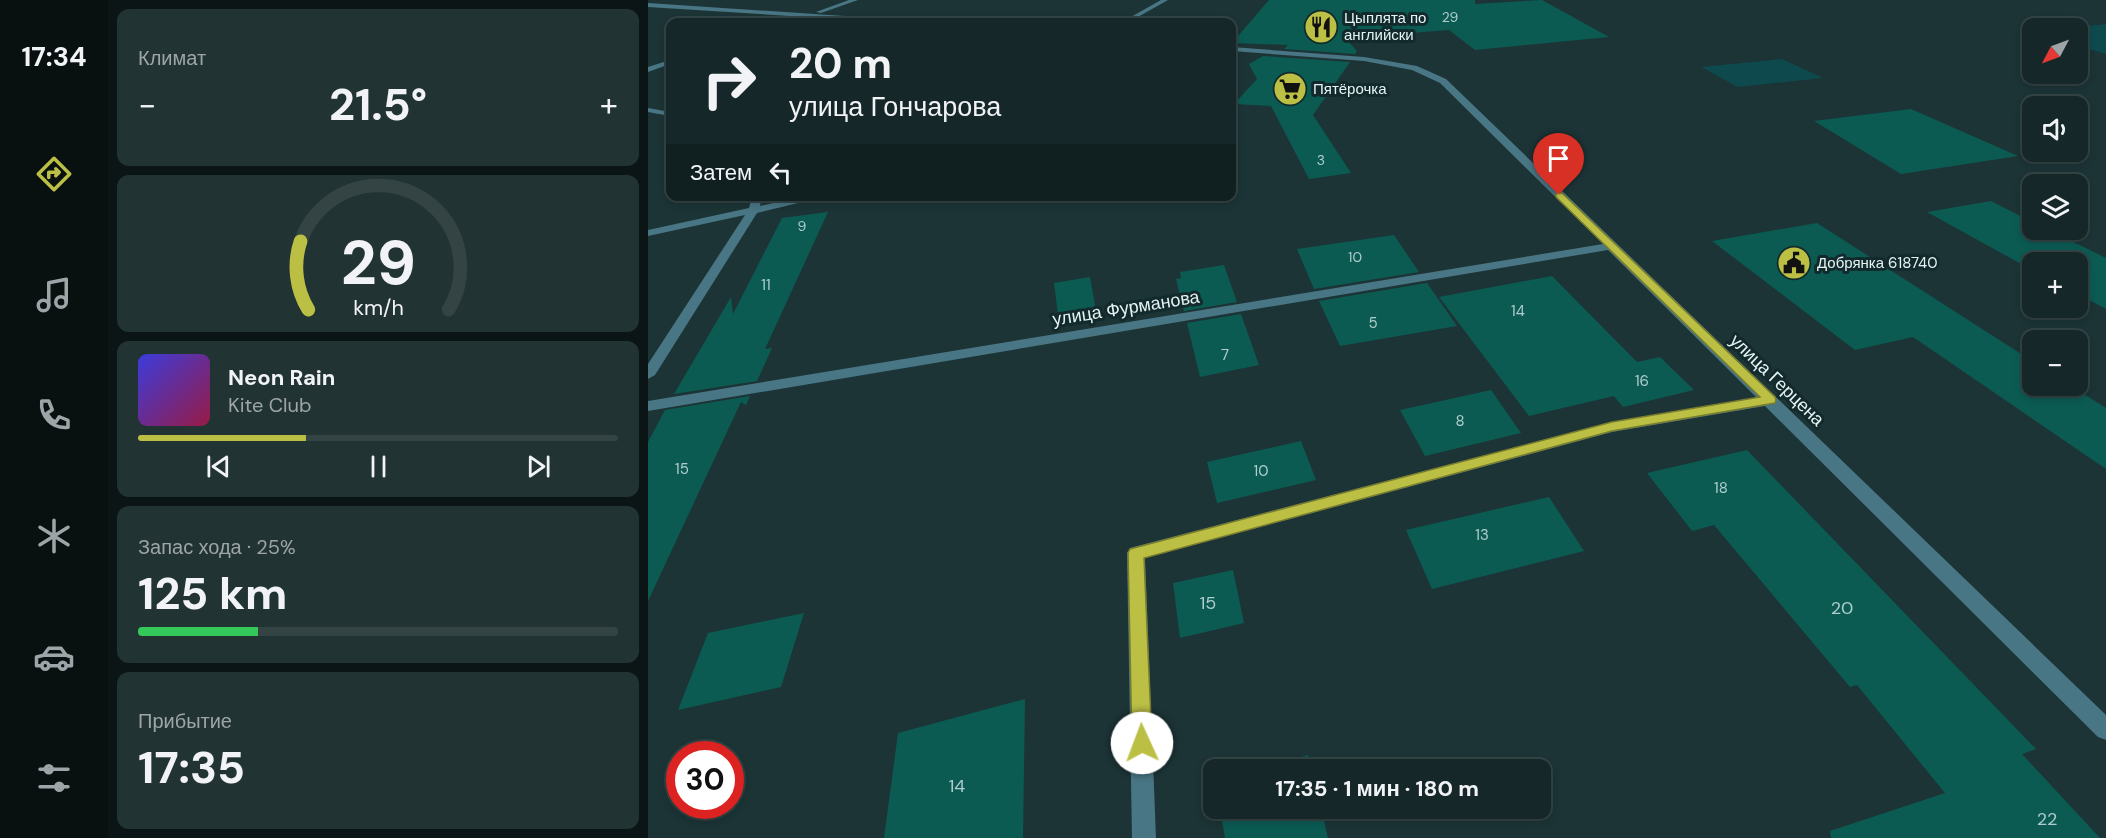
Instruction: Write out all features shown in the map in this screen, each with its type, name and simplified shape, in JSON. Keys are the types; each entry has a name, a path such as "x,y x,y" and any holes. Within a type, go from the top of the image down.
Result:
{"street":[{"path":"657,14 709,0"},
{"path":"800,18 855,0"},
{"path":"1132,18 1165,0"},
{"path":"648,5 858,18"},
{"name":"улица Герцена","path":"1236,49 1364,58 1414,68 1443,81 2106,730"},
{"path":"648,70 666,63"},
{"path":"648,110 666,113"},
{"path":"648,375 754,210 756,201"},
{"path":"648,232 798,201"},
{"name":"улица Фурманова","path":"648,406 1611,246"},
{"path":"1144,838 1136,553 1612,427 1770,400"}],"shaded area":[{"path":"2106,24 2106,54 2088,49 2088,26"},
{"path":"1782,59 1823,78 1738,87 1701,67"}],"building":[{"path":"1269,0 1475,0 1475,4 1542,0 1609,37 1475,50 1449,30 1345,38 1357,51 1355,54 1284,49 1288,45 1236,43 1236,38"},
{"path":"1263,56 1350,62 1313,115 1351,173 1309,179 1271,106 1236,104 1257,79 1249,64"},
{"path":"1911,109 2018,156 1901,174 1814,121"},
{"path":"1991,201 2022,217 2022,240 2069,240 2106,258 2106,309 2088,299 2088,252 2022,252 2022,264 1927,212"},
{"path":"828,212 765,349 772,348 757,381 674,394 731,297 733,314 782,218"},
{"path":"1817,223 2022,355 2022,396 2087,396 2106,408 2106,469 1913,337 1855,350 1712,241"},
{"path":"1394,235 1419,272 1314,289 1297,249"},
{"path":"1224,265 1237,302 1184,311 1176,279 1181,278 1180,272"},
{"path":"1552,276 1637,362 1660,357 1694,390 1623,407 1614,396 1529,416 1439,297"},
{"path":"1090,277 1097,316 1059,323 1054,283"},
{"path":"1427,283 1457,326 1340,346 1319,301"},
{"path":"1241,314 1259,365 1200,377 1187,323"},
{"path":"1491,390 1521,433 1425,456 1400,410"},
{"path":"750,396 746,405 741,402 648,601 648,442 665,410"},
{"path":"1301,441 1316,480 1217,503 1207,462"},
{"path":"1747,450 2036,749 2022,754 2100,838 1831,838 1830,831 1945,793 1857,685 1850,687 1714,525 1692,531 1647,473"},
{"path":"1549,497 1584,551 1432,589 1406,530"},
{"path":"1233,570 1244,623 1180,638 1173,583"},
{"path":"804,613 781,687 678,710 708,633"},
{"path":"1025,699 1023,838 884,838 898,733"},
{"path":"1308,755 1309,759 1295,759"},
{"path":"1222,819 1324,819 1328,838 1225,838"}],"place":[{"name":"Цыплята по английски","path":"1321,27"},
{"name":"Пятёрочка","path":"1290,89"},
{"name":"Добрянка 618740","path":"1794,263"}],"route":[{"path":"1142,743 1136,553 1612,427 1770,400 1559,195"}]}
